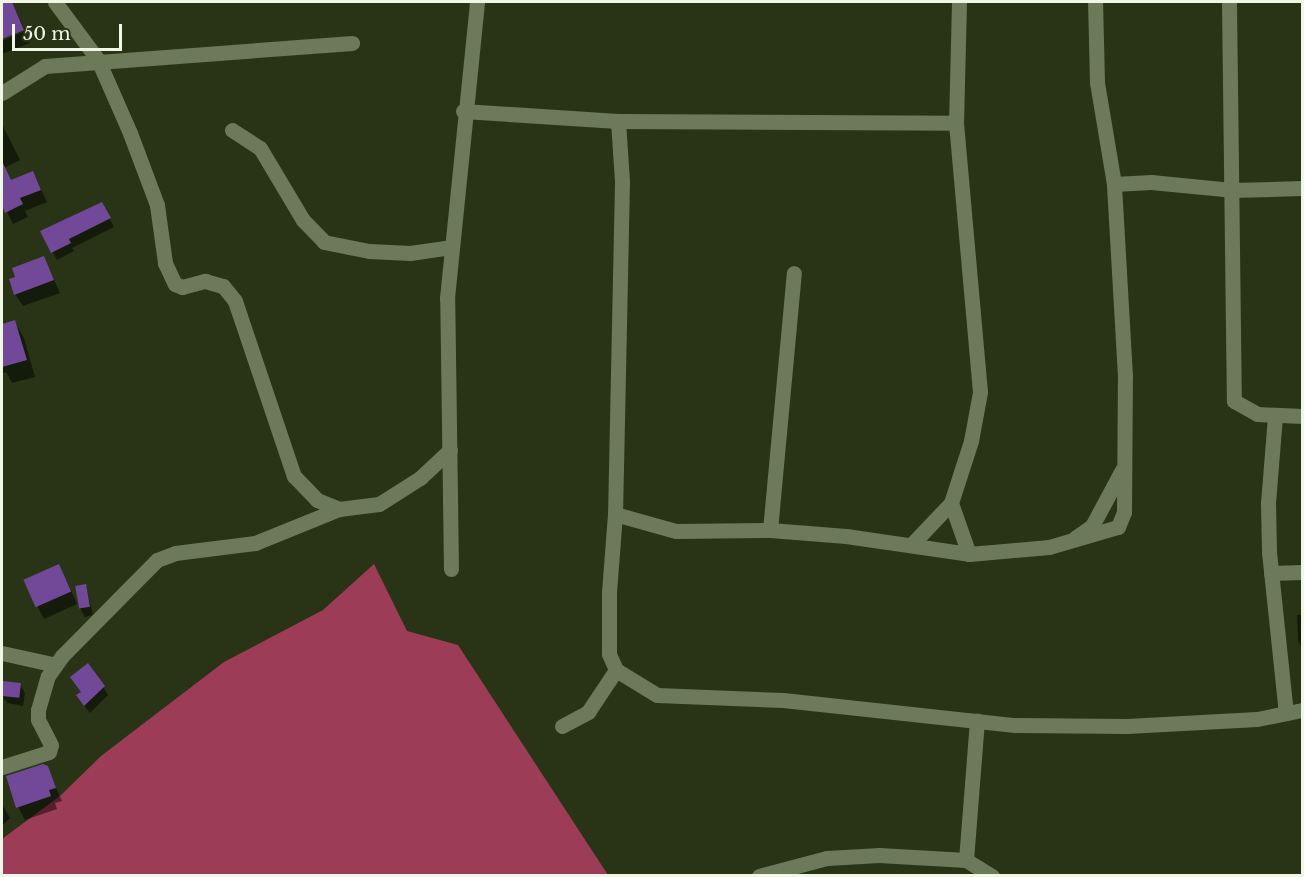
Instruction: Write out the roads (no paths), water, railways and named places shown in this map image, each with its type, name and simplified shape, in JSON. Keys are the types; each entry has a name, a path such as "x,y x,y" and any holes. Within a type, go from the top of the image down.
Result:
{"street":[{"path":"55,2 98,60 154,197 165,263 175,284 182,287 205,281 222,286 231,294 294,476 317,500 339,509"},
{"path":"451,569 447,298 463,111 477,2"},
{"path":"914,543 951,503 971,441 980,392 956,123 959,2"},
{"path":"615,514 676,531 770,530 914,543 969,554 1004,553 1068,543 1118,527 1124,512 1125,376 1114,184 1099,105 1095,2"},
{"path":"1229,2 1233,401 1246,410 1275,416 1302,416"},
{"path":"2,93 37,68 98,60 175,58 352,43"},
{"path":"463,111 618,121 956,123"},
{"path":"618,121 622,182 615,514 609,592 609,654 616,670 657,695 783,700 1043,726 1126,726 1257,719 1302,710"},
{"path":"232,130 260,148 303,220 324,242 380,252 410,253 451,247"},
{"path":"1114,184 1151,182 1232,190 1302,188"},
{"path":"770,530 794,273"},
{"path":"1275,416 1268,503 1271,573 1286,713"},
{"path":"2,766 49,752 51,745 38,720 38,710 48,676 157,560 175,553 255,543 339,509 379,504 394,495 450,450"},
{"path":"1068,543 1092,526 1125,466"},
{"path":"951,503 969,554"},
{"path":"1271,573 1302,572"},
{"path":"2,653 57,665"},
{"path":"562,726 588,712 616,670"},
{"path":"971,868 977,720"},
{"path":"759,876 827,858 879,855 971,868 993,876"}]}
